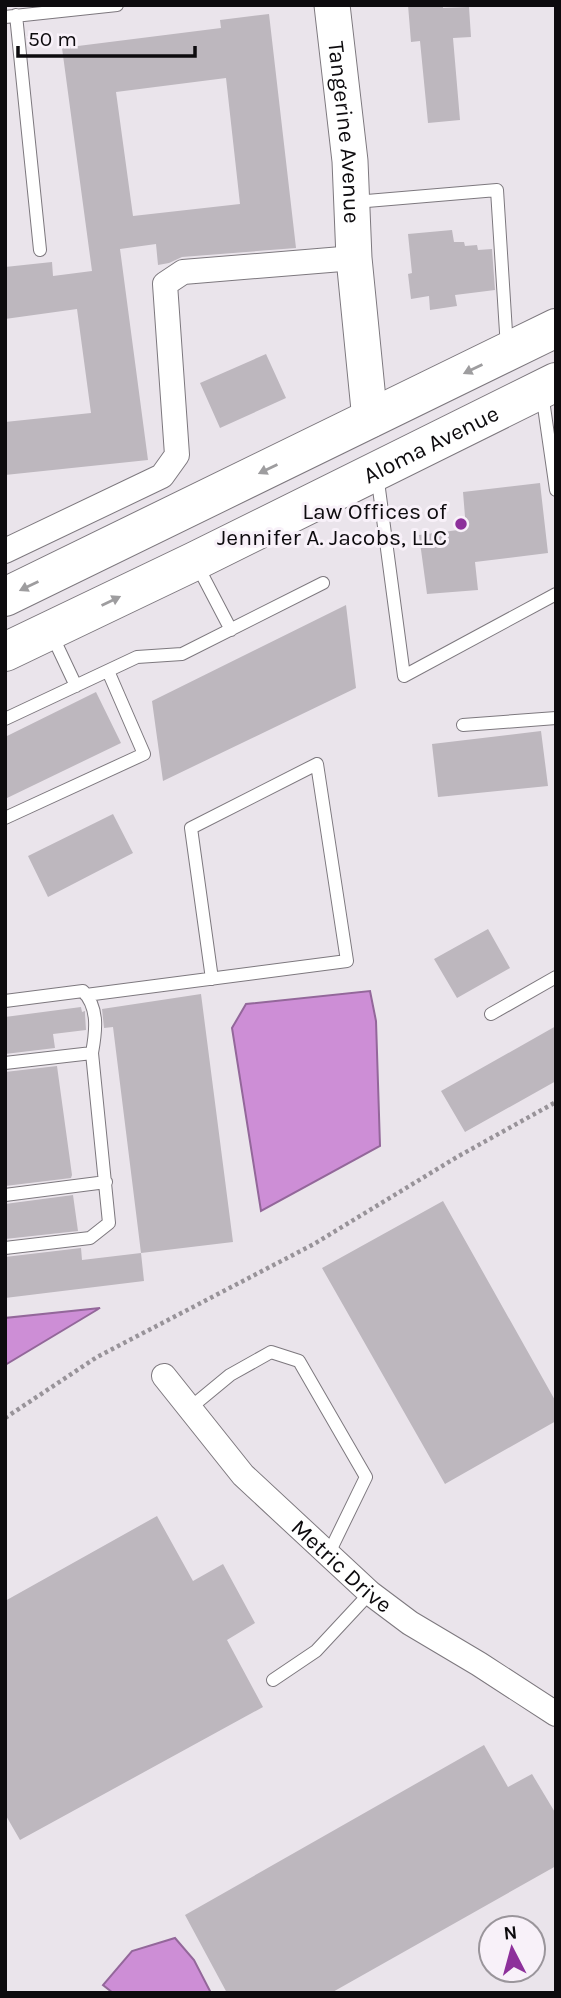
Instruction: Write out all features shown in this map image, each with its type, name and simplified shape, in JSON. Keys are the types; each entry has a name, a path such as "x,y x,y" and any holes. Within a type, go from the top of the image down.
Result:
{"main road":[{"name":"Aloma Avenue","path":"5,597 556,328"},
{"name":"Aloma Avenue","path":"5,652 549,385"},
{"path":"195,561 203,541 222,527 346,466 361,447 370,420"},
{"path":"50,631 68,590 97,552"}],"street":[{"name":"Tangerine Avenue","path":"332,5 350,162 354,258 370,420"},
{"path":"5,551 162,476 177,455 165,284 183,272 354,258"},
{"name":"Metric Drive","path":"164,1376 243,1475 370,1593 410,1623 556,1714"}],"lane":[{"path":"40,250 10,16 117,5"},
{"path":"351,202 497,190 507,352"},
{"path":"549,385 556,490"},
{"path":"377,470 404,676 556,594"},
{"path":"195,561 231,630"},
{"path":"5,719 137,657 182,654 323,583"},
{"path":"50,631 76,686"},
{"path":"5,818 144,754 108,671"},
{"path":"463,724 556,719"},
{"path":"86,995 212,979 347,961 317,764 191,828 212,979"},
{"path":"491,1014 556,977"},
{"path":"5,1001 83,991 92,1002 96,1032 92,1053 110,1223 90,1238 5,1248"},
{"path":"5,1063 92,1053"},
{"path":"5,1195 106,1182"},
{"path":"190,1408 230,1375 271,1352 299,1361 366,1477 328,1555"},
{"path":"273,1680 316,1651 370,1593"}],"path":[{"path":"5,1418 97,1357 314,1244 457,1157 556,1102"}],"shaded area":[{"path":"370,991 376,1021 380,1146 261,1211 232,1028 246,1004"},
{"path":"100,1308 5,1365 5,1318"},
{"path":"175,1938 194,1960 211,1993 113,1993 103,1985 132,1951"}],"building":[{"path":"408,5 469,7 471,37 453,38 460,120 428,123 420,41 411,42"},
{"path":"269,14 296,248 182,257 158,265 156,244 120,249 148,460 5,475 5,422 91,413 77,309 5,319 5,267 52,262 53,276 92,271 62,48 221,28 220,20","holes":["226,78 240,204 133,216 116,92"]},
{"path":"452,230 454,242 464,242 465,246 477,245 478,250 492,249 495,290 455,295 457,306 430,310 429,296 411,299 408,274 412,273 408,234"},
{"path":"266,354 286,398 220,428 200,383"},
{"path":"540,483 548,553 475,562 478,590 427,594 419,535 466,529 463,492"},
{"path":"346,605 356,688 163,781 152,701"},
{"path":"96,692 121,743 5,799 5,737"},
{"path":"541,731 548,786 438,797 432,744"},
{"path":"113,814 133,853 48,897 28,856"},
{"path":"488,929 510,968 457,998 434,959"},
{"path":"201,994 233,1242 141,1253 113,1027 104,1028 102,1009"},
{"path":"81,1007 82,1012 85,1011 86,1030 53,1034 55,1048 5,1054 5,1017"},
{"path":"556,1026 556,1081 465,1132 441,1091"},
{"path":"57,1066 71,1178 5,1186 5,1072"},
{"path":"73,1195 78,1231 5,1239 5,1204"},
{"path":"443,1201 556,1402 556,1421 445,1484 322,1268"},
{"path":"81,1248 82,1260 141,1253 144,1281 5,1298 5,1257"},
{"path":"157,1516 193,1581 223,1564 255,1623 227,1640 263,1707 20,1840 5,1814 5,1601"},
{"path":"484,1745 508,1787 532,1774 556,1814 556,1866 331,1993 227,1993 185,1915"}],"place":[{"name":"Law Offices of Jennifer A. Jacobs, LLC","path":"461,524"}]}
